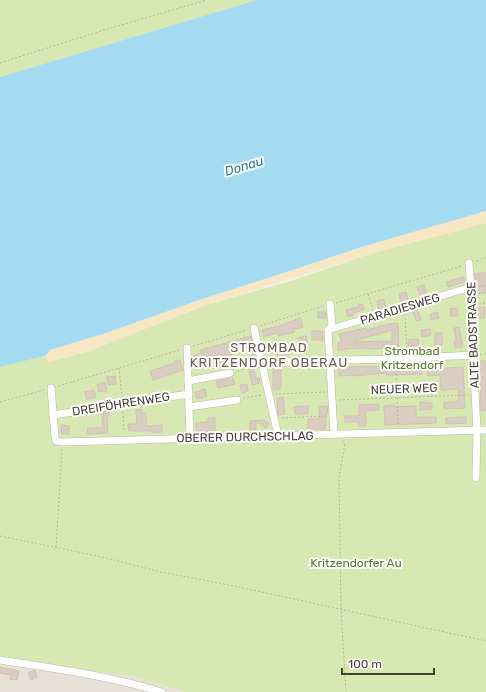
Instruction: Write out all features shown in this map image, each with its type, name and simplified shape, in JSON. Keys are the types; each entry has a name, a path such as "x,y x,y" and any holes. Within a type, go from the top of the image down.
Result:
{"street":[{"name":"ALTE BADSTRASSE","path":"469,263 477,430 476,478"},
{"name":"PARADIESWEG","path":"328,330 471,287"},
{"path":"330,304 332,326 328,330 334,434"},
{"path":"254,328 278,436"},
{"path":"187,348 190,438"},
{"path":"262,366 294,361 407,359 473,355"},
{"path":"188,381 230,373"},
{"path":"51,388 54,437 56,440 63,442"},
{"name":"DREIFÖHRENWEG","path":"53,414 189,394"},
{"path":"189,407 237,400"},
{"name":"OBERER DURCHSCHLAG","path":"63,442 486,430"},
{"path":"0,660 72,671 139,685 162,692"}],"path":[{"path":"0,63 104,30 207,0"},
{"path":"469,263 486,258"},
{"path":"471,287 486,286"},
{"path":"368,293 374,316"},
{"path":"405,307 407,359"},
{"path":"395,359 398,432"},
{"path":"230,373 262,366"},
{"path":"0,402 51,388"},
{"path":"237,400 269,394 332,391"},
{"name":"NEUER WEG","path":"333,400 475,395"},
{"path":"274,418 333,416"},
{"path":"334,434 345,443 339,477 341,609 346,692"},
{"path":"56,548 63,442"},
{"path":"0,536 486,641"}],"shaded area":[{"path":"0,656 137,677 186,692 0,692"}],"green space":[{"path":"0,0 257,0 0,77"},
{"name":"Kritzendorfer Au","path":"486,223 486,692 186,692 137,677 0,657 0,367 45,356 49,362 89,351 203,306 294,280 370,254"}],"sand":[{"path":"486,211 486,223 370,254 203,306 89,351 49,362 45,356 50,350 106,333 202,299 368,245"}],"water":[{"name":"Donau","path":"257,0 486,0 486,211 368,245 202,299 106,333 50,350 45,356 0,367 0,77"}],"building":[{"path":"486,273 486,293 476,294 475,274"},
{"path":"464,277 465,282 448,287 446,282"},
{"path":"424,285 426,292 419,294 417,287"},
{"path":"406,292 408,301 401,303 399,294"},
{"path":"384,299 386,307 379,309 377,301"},
{"path":"362,304 364,310 353,313 353,315 348,317 346,310 358,307 358,305"},
{"path":"478,307 485,307 484,318 478,318"},
{"path":"417,308 421,320 416,321 412,310"},
{"path":"458,308 458,316 451,316 450,309"},
{"path":"318,312 326,312 326,318 318,318"},
{"path":"437,312 439,318 431,320 430,314"},
{"path":"300,318 303,327 294,329 295,332 278,336 277,333 264,337 262,330 279,326"},
{"path":"398,323 399,348 338,350 338,343 342,342 339,334 366,328 367,330","holes":["392,330 392,341 354,342"]},
{"path":"459,327 463,347 455,348 454,342 456,341 454,328"},
{"path":"430,329 431,335 422,337 421,330"},
{"path":"312,331 323,331 323,340 312,340"},
{"path":"435,333 442,333 442,345 435,345"},
{"path":"251,336 252,343 230,350 233,360 225,362 226,365 220,367 217,355 201,358 202,361 196,363 194,359 192,359 192,356 201,353 201,350"},
{"path":"306,336 307,353 299,354 298,347 300,347 298,338"},
{"path":"418,339 419,347 408,347 408,340"},
{"path":"286,350 287,355 278,358 277,352"},
{"path":"254,354 256,360 252,362 256,379 259,378 260,383 252,385 248,364 246,365 244,358"},
{"path":"180,360 183,370 153,380 150,371"},
{"path":"480,361 486,361 486,411 481,411"},
{"path":"393,366 393,368 421,366 422,374 386,375 386,373 339,376 338,368"},
{"path":"463,367 465,408 444,409 444,403 457,402 457,400 459,400 458,389 441,390 440,375 428,376 427,369"},
{"path":"273,370 281,370 280,389 273,390"},
{"path":"115,376 116,384 108,385 107,377"},
{"path":"233,378 235,384 218,388 216,381"},
{"path":"105,382 107,391 99,392 97,384"},
{"path":"247,384 248,391 242,393 240,385"},
{"path":"438,386 438,392 425,392 425,387"},
{"path":"404,387 404,393 382,394 382,388"},
{"path":"205,389 207,396 197,399 195,392"},
{"path":"94,390 96,397 86,399 85,392"},
{"path":"283,397 285,414 278,415 277,398"},
{"path":"420,402 432,403 432,409 420,410"},
{"path":"379,404 379,410 366,412 366,426 359,426 359,422 345,422 345,416 359,416 359,405"},
{"path":"394,405 394,407 416,406 416,417 436,417 436,423 385,425 384,406"},
{"path":"308,406 308,413 295,414 294,407"},
{"path":"327,406 328,414 326,414 325,429 308,429 308,419 320,419 319,407"},
{"path":"141,409 142,413 146,413 146,426 162,425 162,432 153,433 153,431 129,431 128,424 137,424 136,410"},
{"path":"109,411 109,416 107,416 108,433 88,434 87,428 102,428 103,412"},
{"path":"466,417 466,423 446,424 446,418"},
{"path":"208,418 215,418 215,431 196,432 196,423 208,422"},
{"path":"264,420 269,424 266,428 256,421 256,430 250,430 250,421"},
{"path":"61,425 69,426 69,434 61,434"},
{"path":"0,667 19,671 17,680 10,679 11,675 0,673"},
{"path":"35,670 37,677 31,680 28,673"}],"district":[{"name":"STROMBAD KRITZENDORF OBERAU","path":"269,354"}],"park label":[{"name":"Strombad Kritzendorf","path":"412,358"}]}
